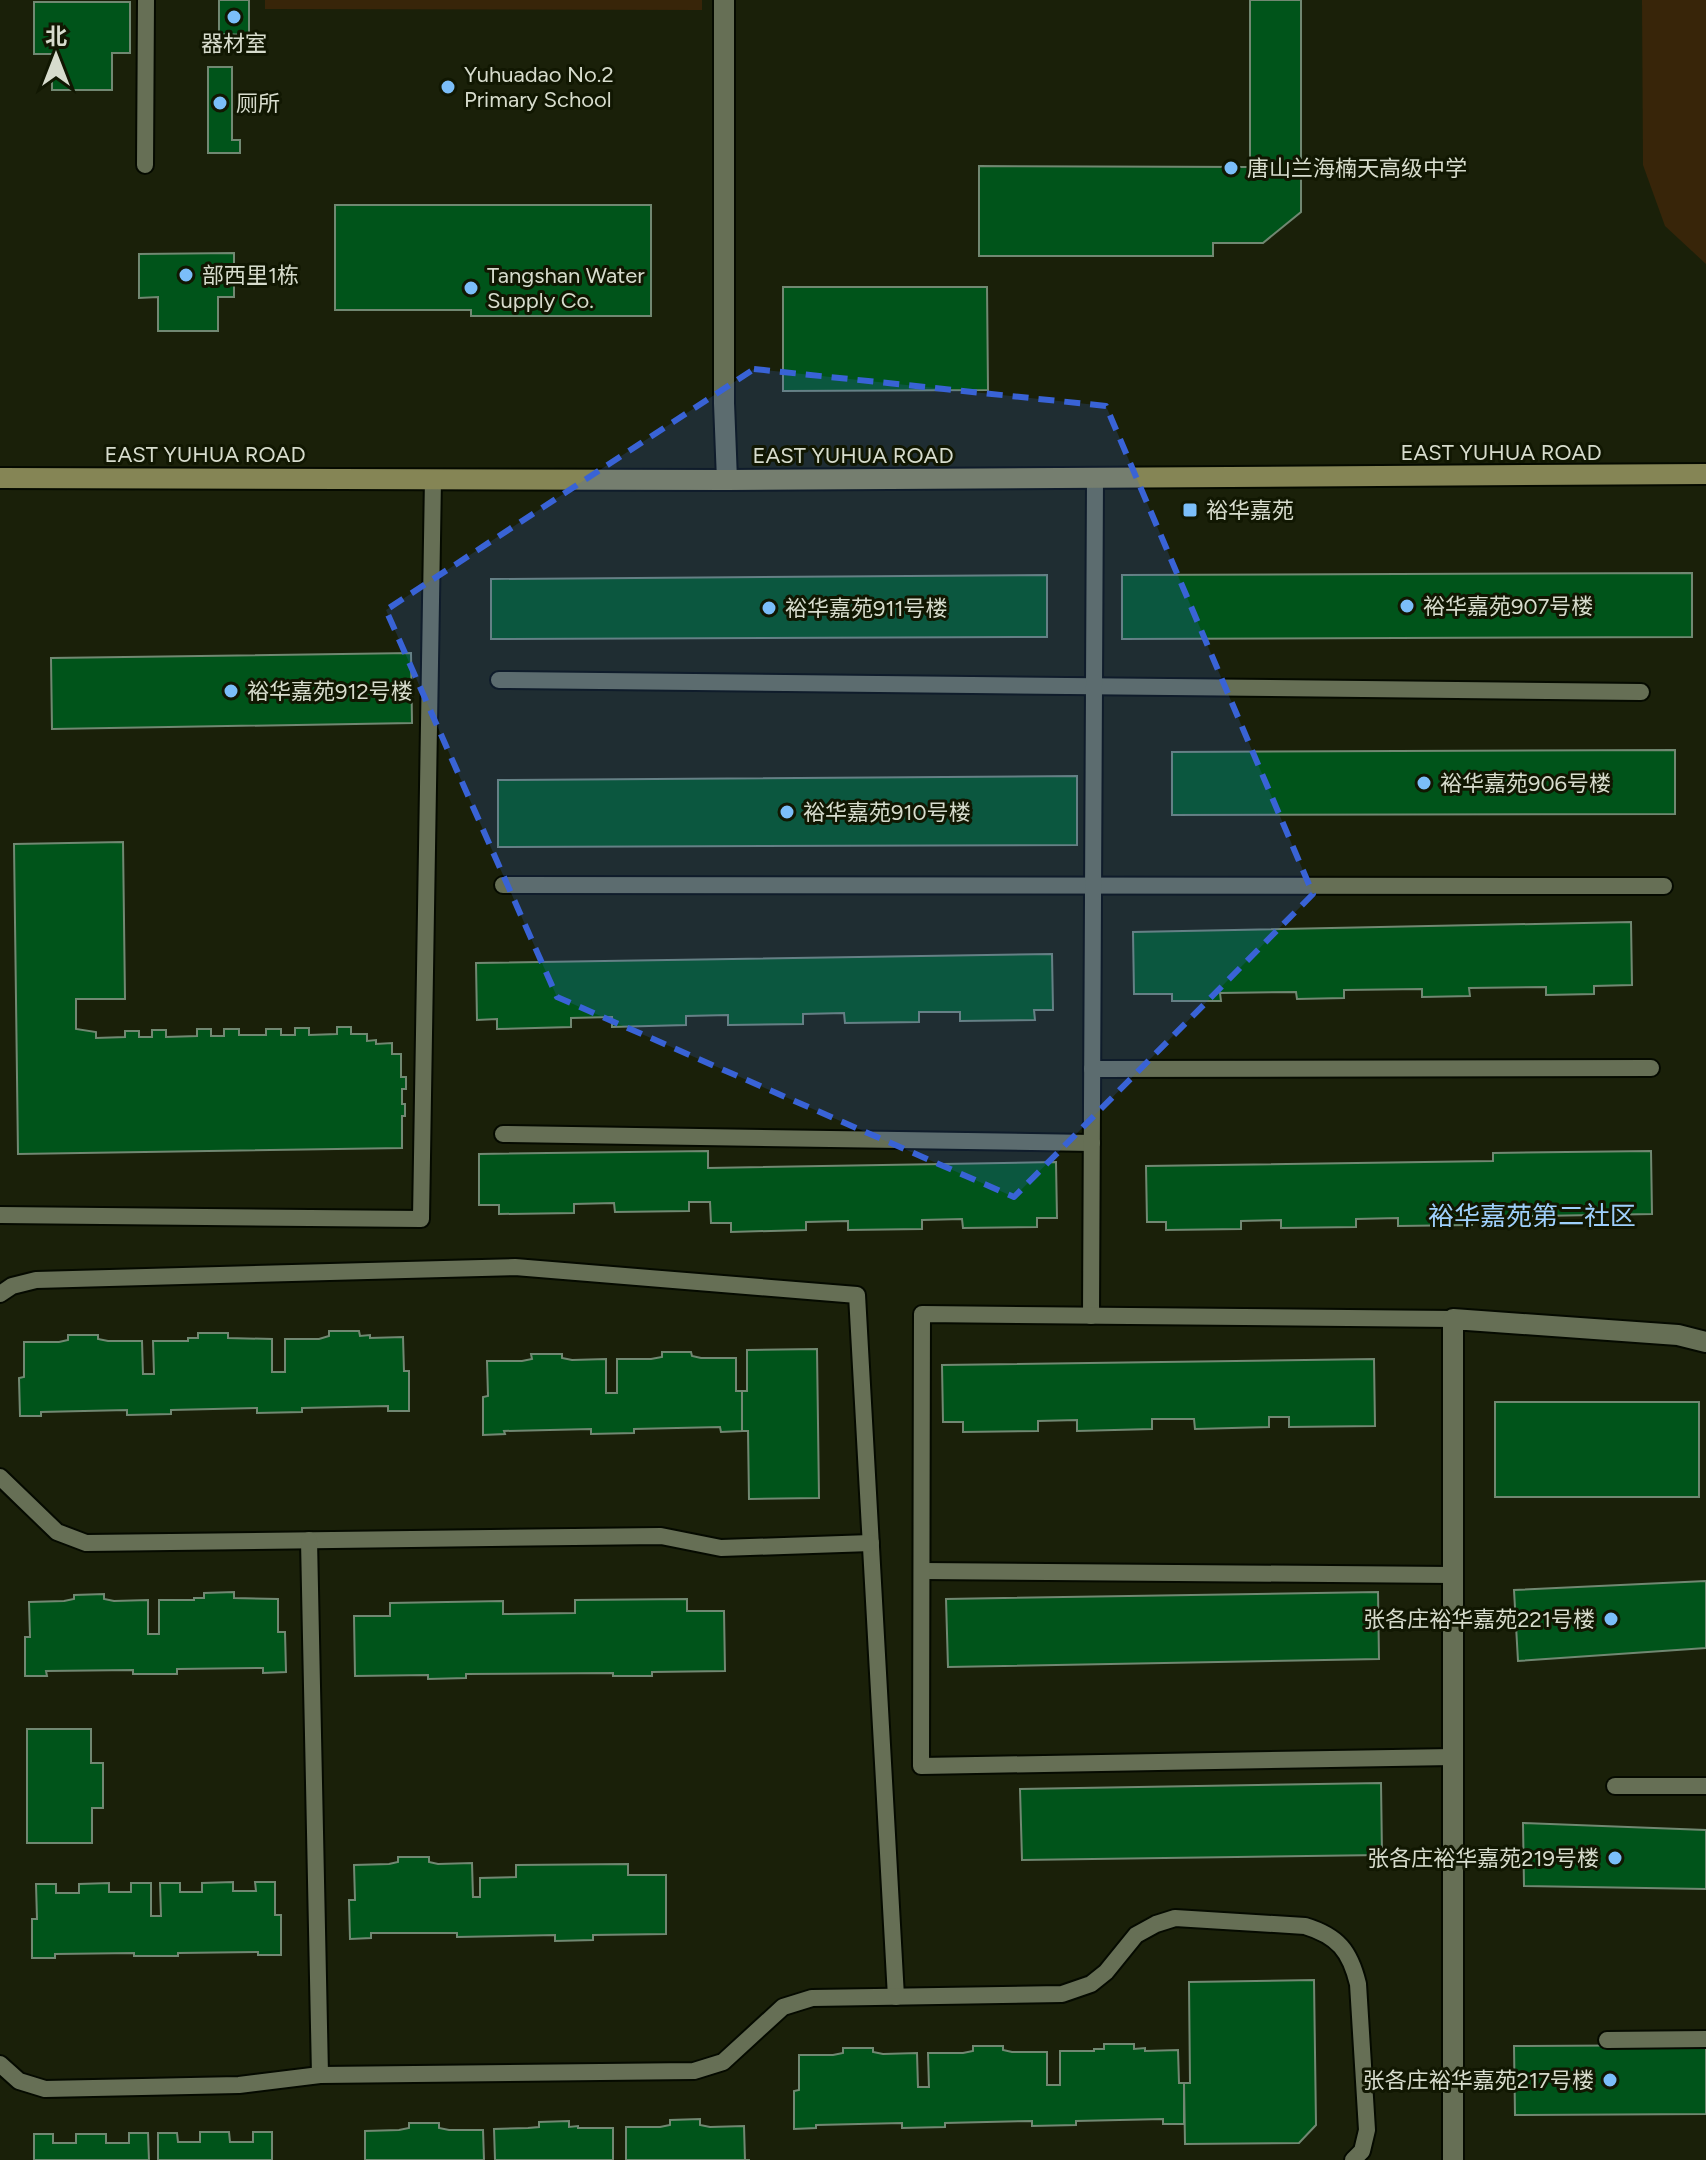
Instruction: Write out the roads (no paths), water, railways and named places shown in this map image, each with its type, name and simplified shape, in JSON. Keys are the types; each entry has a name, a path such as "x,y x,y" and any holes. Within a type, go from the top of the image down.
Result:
{"street":[{"path":"724,0 724,403 727,480"},
{"name":"EAST YUHUA ROAD","path":"0,478 727,480 1706,474"},
{"path":"1453,2160 1453,1319 1678,1335 1706,1342"}],"lane":[{"path":"145,165 146,0"},
{"path":"0,1215 421,1219 433,478"},
{"path":"1091,1316 1095,478"},
{"path":"499,680 1641,692"},
{"path":"503,885 1664,886"},
{"path":"1092,1069 1651,1068"},
{"path":"503,1134 1092,1143"},
{"path":"0,1294 12,1286 36,1280 515,1267 857,1295 896,1997"},
{"path":"1453,1319 922,1314 921,1766 1453,1757"},
{"path":"0,1477 57,1532 86,1543 661,1536 721,1548 871,1543"},
{"path":"309,1540 320,2075"},
{"path":"922,1571 1453,1575"},
{"path":"1615,1786 1706,1786"},
{"path":"0,2064 19,2081 45,2089 239,2085 320,2075 694,2071 723,2062 783,2007 812,1998 1062,1994 1091,1984 1106,1972 1136,1935 1175,1918 1305,1926 1324,1931 1343,1946 1358,1984 1367,2130 1362,2151 1353,2160"},
{"path":"1607,2040 1706,2039"}],"place":[{"name":"器材室","path":"234,17"},
{"name":"Yuhuadao No.2 Primary School","path":"448,87"},
{"name":"厕所","path":"220,103"},
{"name":"唐山兰海楠天高级中学","path":"1231,168"},
{"name":"部西里1栋","path":"186,275"},
{"name":"Tangshan Water Supply Co.","path":"471,288"},
{"name":"裕华嘉苑","path":"1190,510"},
{"name":"裕华嘉苑907号楼","path":"1407,606"},
{"name":"裕华嘉苑911号楼","path":"769,608"},
{"name":"裕华嘉苑912号楼","path":"231,691"},
{"name":"裕华嘉苑906号楼","path":"1424,783"},
{"name":"裕华嘉苑910号楼","path":"787,812"},
{"name":"张各庄裕华嘉苑221号楼","path":"1611,1619"},
{"name":"张各庄裕华嘉苑219号楼","path":"1615,1858"},
{"name":"张各庄裕华嘉苑217号楼","path":"1610,2080"}],"district":[{"name":"裕华嘉苑第二社区","path":"1532,1216"}]}
